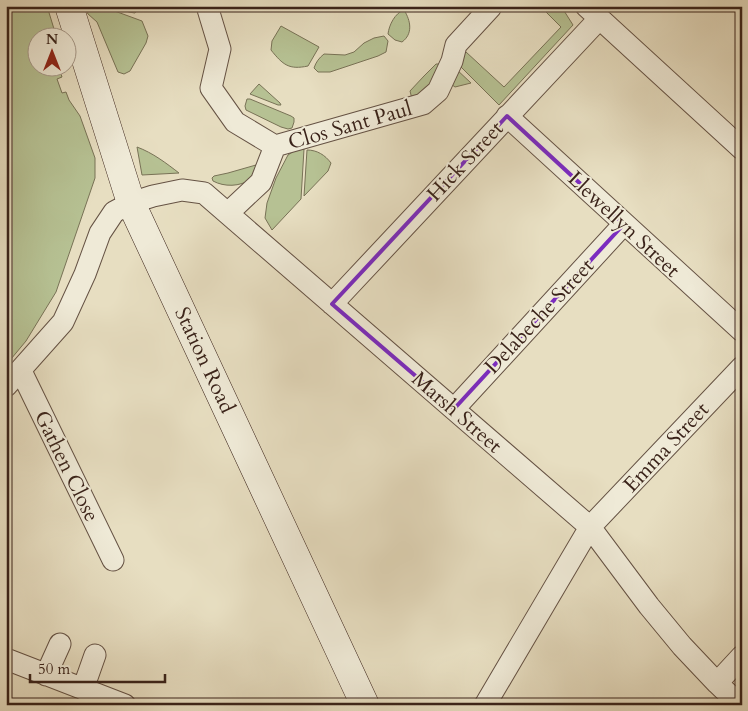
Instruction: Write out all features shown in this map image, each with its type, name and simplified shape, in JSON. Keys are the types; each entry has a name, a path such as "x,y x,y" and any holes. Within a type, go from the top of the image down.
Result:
{"main road":[{"name":"Station Road","path":"69,6 131,203 365,705"}],"street":[{"name":"Clos Sant Paul","path":"207,6 220,49 211,88 235,122 274,146 423,104 438,91 452,61 456,45 491,7"},
{"name":"Hick Street","path":"332,304 507,116 592,12"},
{"path":"592,12 742,149"},
{"name":"Llewellyn Street","path":"507,116 742,331"},
{"name":"Clos Sant Paul","path":"228,213 261,182 274,146"},
{"name":"Marsh Street","path":"13,378 63,322 85,274 100,232 114,212 131,203 153,196 182,190 204,193 590,528 682,646 740,705"},
{"name":"Delabeche Street","path":"454,409 624,224"},
{"name":"Emma Street","path":"484,705 590,528 742,367"},
{"name":"Gathen Close","path":"13,378 113,560"},
{"path":"46,675 60,644"},
{"path":"83,689 95,655"},
{"path":"717,683 742,656"},
{"path":"6,659 125,705"}],"highlighted area":[{"path":"507,116 624,224 454,409 332,304"}],"green space":[{"path":"6,6 47,6 54,28 28,28 28,78 60,78 57,79 62,93 66,92 80,116 95,158 95,178 56,292 26,341 6,365"},
{"path":"84,6 101,6 142,21 148,36 130,71 124,74 118,72 97,22 88,14"},
{"path":"112,6 135,6 136,12 129,12"},
{"path":"540,6 561,6 573,25 499,105 461,67 463,55 466,52 504,87 561,27"},
{"path":"404,10 410,27 406,39 402,42 395,40 388,34 393,20"},
{"path":"281,26 319,47 308,66 291,67 283,63 271,50 272,41"},
{"path":"384,36 388,41 386,52 378,56 330,72 318,72 314,68 324,54 345,55 354,52 364,43 374,38"},
{"path":"436,64 439,64 438,71 433,82 427,89 412,99 410,91"},
{"path":"455,68 471,83 455,87 451,84"},
{"path":"259,84 280,103 281,105 250,94"},
{"path":"247,99 291,116 294,118 292,128 281,127 246,110"},
{"path":"137,147 154,155 179,173 142,175"},
{"path":"297,149 304,149 301,199 272,230 265,218 267,203 276,178 288,155"},
{"path":"307,150 321,154 331,163 328,171 304,196"},
{"path":"263,163 253,178 242,184 222,184 213,181 212,178 214,176"}]}
